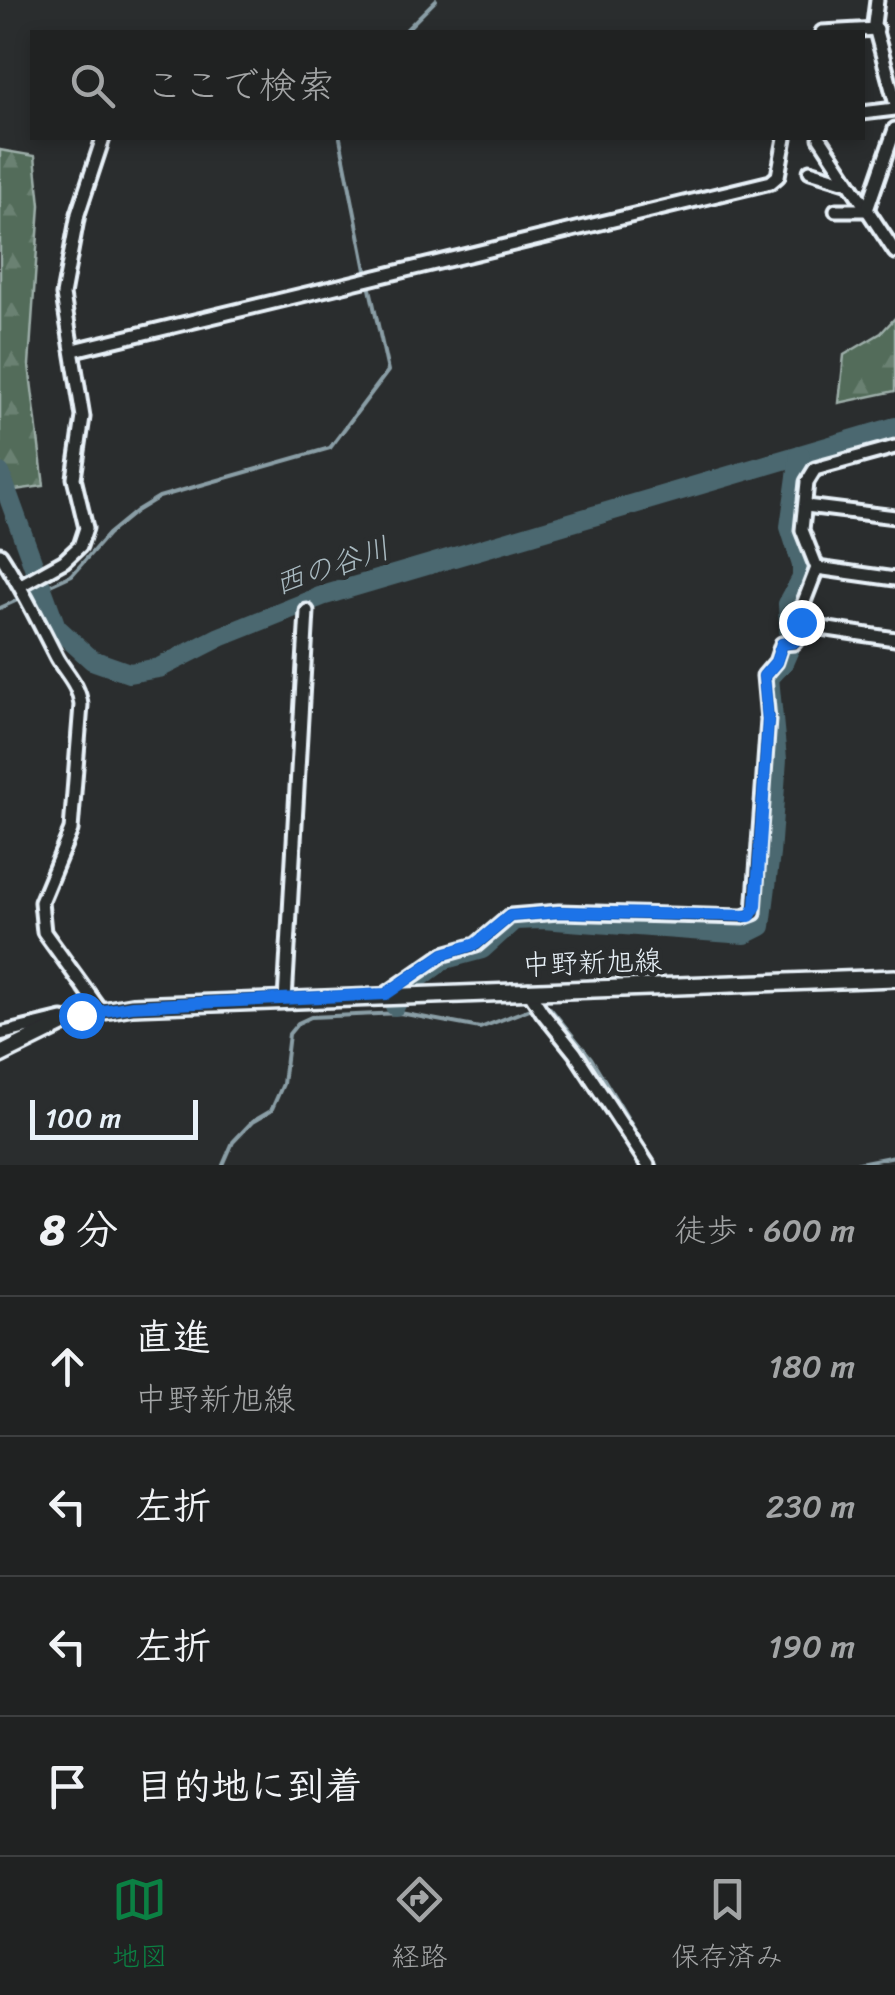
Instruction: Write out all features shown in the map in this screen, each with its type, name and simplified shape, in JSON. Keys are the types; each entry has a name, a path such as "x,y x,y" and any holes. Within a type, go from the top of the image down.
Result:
{"main road":[{"name":"中野新旭線","path":"0,1054 81,1015 132,1006 895,978"}],"street":[{"path":"877,0 874,24 895,102"},
{"path":"858,30 876,29"},
{"path":"865,113 895,109"},
{"path":"867,210 895,129"},
{"path":"21,584 64,561 80,546 86,528 74,478 83,417 63,295 67,258 102,140"},
{"path":"74,350 771,182 778,176 785,140"},
{"path":"821,140 895,252"},
{"path":"810,171 846,182"},
{"path":"836,210 867,210"},
{"path":"895,447 815,469 808,482 802,530 817,568 800,612 801,622 808,626 895,639"},
{"path":"806,506 895,516"},
{"path":"0,554 21,584 66,675 79,688 81,706 70,830 41,902 44,932 100,1011"},
{"path":"817,568 895,579"},
{"path":"286,1001 307,611"},
{"path":"386,994 444,954 476,944 510,916 559,912 750,916 756,906 768,720 764,676 776,662 782,644 794,642 808,626"},
{"path":"528,990 575,1053 648,1165"},
{"path":"0,1034 81,1015"}],"green space":[{"path":"0,150 35,156 40,205 29,365 44,486 0,492"},
{"path":"895,318 895,391 839,403 844,355 881,333"}],"waterway":[{"path":"406,30 436,0"},
{"path":"340,140 367,275"},
{"path":"0,608 72,575 108,534 159,497 330,448 388,371 369,284"},
{"name":"西の谷川","path":"0,473 56,627 92,660 129,673 159,668 220,637 322,596 895,427"},
{"path":"798,467 895,440"},
{"path":"395,1006 404,989 445,959 482,949 514,920 745,934 761,926 777,759 769,678 783,663 790,647 788,604 802,578 790,527 800,455"},
{"path":"223,1165 233,1142 252,1122 271,1111 283,1084 289,1034 298,1023 311,1017 400,1013 480,1028 535,1007"},
{"path":"544,1008 550,1008 591,1058 656,1165"},
{"path":"849,1165 895,1156"}],"route":[{"path":"81,1015 132,1006 386,994 444,954 476,944 510,916 559,912 750,916 756,906 768,720 764,676 776,662 782,644 794,642 808,626 801,622"}]}
